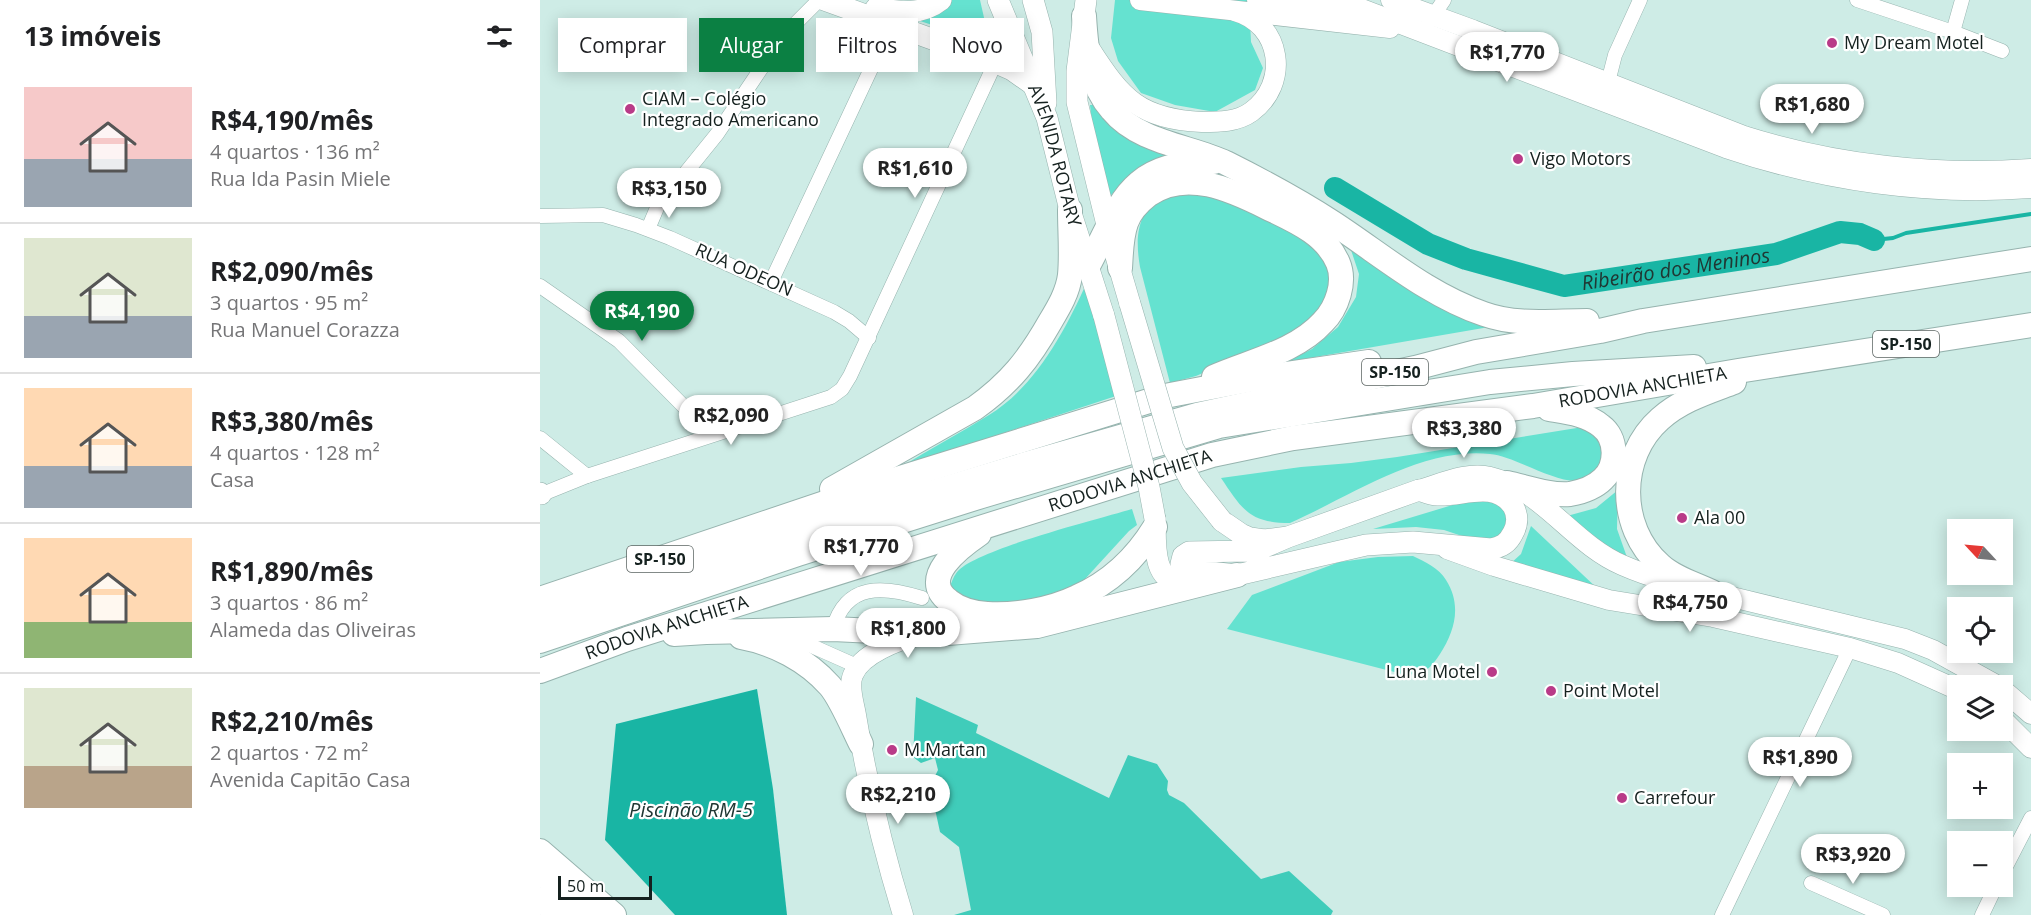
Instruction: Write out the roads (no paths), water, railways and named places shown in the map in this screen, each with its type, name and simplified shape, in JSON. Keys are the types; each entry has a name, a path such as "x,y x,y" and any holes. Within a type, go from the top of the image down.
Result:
{"highway":[{"path":"1085,8 1085,41 1093,79 1110,109 1119,118 1148,135 1223,162 1331,222 1401,271 1454,302 1482,313 1502,320 1525,323 1643,321"},
{"path":"1088,266 1118,206 1133,187 1153,172 1171,165 1223,162"},
{"path":"1120,268 1124,230 1132,211 1141,200 1165,186 1190,183 1204,183 1242,195 1302,225 1323,242 1339,265 1340,285 1332,310 1324,321 1306,337 1284,349 1172,394"},
{"path":"780,518 975,408 1000,389 1022,367 1034,352 1062,301 1067,287 1070,275 1070,210"},
{"name":"SP-150","path":"540,619 755,546 1187,417 1415,368 1476,352 1643,321 2031,259"},
{"name":"RODOVIA ANCHIETA","path":"540,671 627,639 1212,455 1252,445 1403,422 1533,406 2031,325"},
{"name":"SP-150","path":"540,599 881,484 1172,394 1259,378 1418,354 1476,352"},
{"path":"1712,592 1661,567 1643,545 1636,532 1629,508 1627,489 1630,470 1636,451 1646,435 1667,414 1690,400 1781,364"},
{"name":"RODOVIA ANCHIETA","path":"540,641 798,554 975,498 1219,426 1490,382 1694,366 1738,371"},
{"path":"1507,483 1553,493 1574,493 1597,483 1606,476 1611,465 1613,442 1602,426 1581,416 1533,406"},
{"path":"995,523 953,553 942,568 938,581 939,591 949,601 968,611 997,614 1034,610 1080,596 1127,564 1142,548 1155,523"},
{"path":"540,588 571,580 615,574"},
{"path":"627,639 774,629 892,630 935,634 1037,626 1225,574"},
{"path":"706,632 751,639 767,644 802,662 831,687 861,744"},
{"path":"540,851 614,915"},
{"path":"540,898 559,915"}],"main road":[{"path":"826,0 902,13 931,8 941,0"},
{"path":"826,0 876,18"},
{"name":"AVENIDA ROTARY","path":"998,0 1047,118 1070,210 1104,316 1149,487 1158,561 1163,574 1181,581 1225,574"},
{"path":"1033,0 1042,32 1047,118"},
{"name":"AVENIDA ROTARY","path":"1085,8 1077,80 1077,102 1108,229 1173,448 1192,483 1222,521 1241,534 1250,537 1264,540 1288,537"},
{"path":"1015,72 1032,84"},
{"path":"1419,490 1438,495 1475,490 1491,492 1509,501 1516,514 1515,530 1509,541 1501,547 1486,549 1413,542 1366,545 1225,574 1185,567 1181,564 1185,553 1260,549 1419,490"},
{"path":"540,873 587,915"}],"street":[{"path":"648,229 662,196 679,181 717,134 783,36 819,0"},
{"path":"1140,0 1234,11 1434,15"},
{"path":"1257,0 1434,15"},
{"path":"1338,0 1366,11"},
{"path":"1391,0 1434,15 1606,91 1726,148 1795,167 1902,186 1966,189 2031,188"},
{"path":"1606,91 1615,55 1640,0"},
{"path":"1857,0 2002,51"},
{"path":"1953,32 1962,0"},
{"path":"1085,41 1123,95 1144,110 1160,116 1189,121 1219,122 1236,119 1251,112 1263,100 1271,85 1276,61 1273,46 1266,31 1255,20 1234,11"},
{"path":"771,282 869,72"},
{"path":"540,494 588,476 831,397 842,389 869,338 991,72"},
{"path":"1606,91 1774,146 1817,155 1927,170 2031,169"},
{"name":"RUA ODEON","path":"540,216 603,215 648,229 834,312 869,338"},
{"path":"540,286 619,341 712,435"},
{"path":"540,438 588,476"},
{"path":"1419,490 1478,476 1488,476 1507,483 1532,499 1603,556 1642,573 1905,639 1933,650 1978,675"},
{"path":"1436,545 1494,566 1609,600 1713,617 1850,648 1898,663 1947,685"},
{"path":"833,629 843,607 856,596 864,593 889,589 922,598"},
{"path":"774,629 863,662"},
{"path":"903,915 881,834 861,744 851,682 853,675 863,662 878,651 911,638 935,634"},
{"path":"1722,915 1850,648"},
{"path":"2013,698 2031,714"},
{"path":"2013,730 2031,748"},
{"path":"2013,853 2031,818"},
{"path":"1811,883 1883,915"},
{"path":"1982,915 1991,897"}],"water":[{"name":"Piscinão RM-5","path":"757,689 773,789 787,915 675,915 605,840 616,724"}],"waterway":[{"name":"Ribeirão dos Meninos","path":"1335,188 1428,244 1466,259 1564,286 1776,254 1840,232 1860,234 1874,240"},
{"name":"Ribeirão dos Meninos","path":"1874,240 2031,214"}],"place":[{"name":"My Dream Motel","path":"1832,43"},
{"name":"CIAM – Colégio Integrado Americano","path":"630,109"},
{"name":"Vigo Motors","path":"1518,159"},
{"name":"Ala 00","path":"1682,518"},
{"name":"Luna Motel","path":"1492,672"},
{"name":"Point Motel","path":"1551,691"},
{"name":"M.Martan","path":"892,750"},
{"name":"Carrefour","path":"1622,798"}]}
